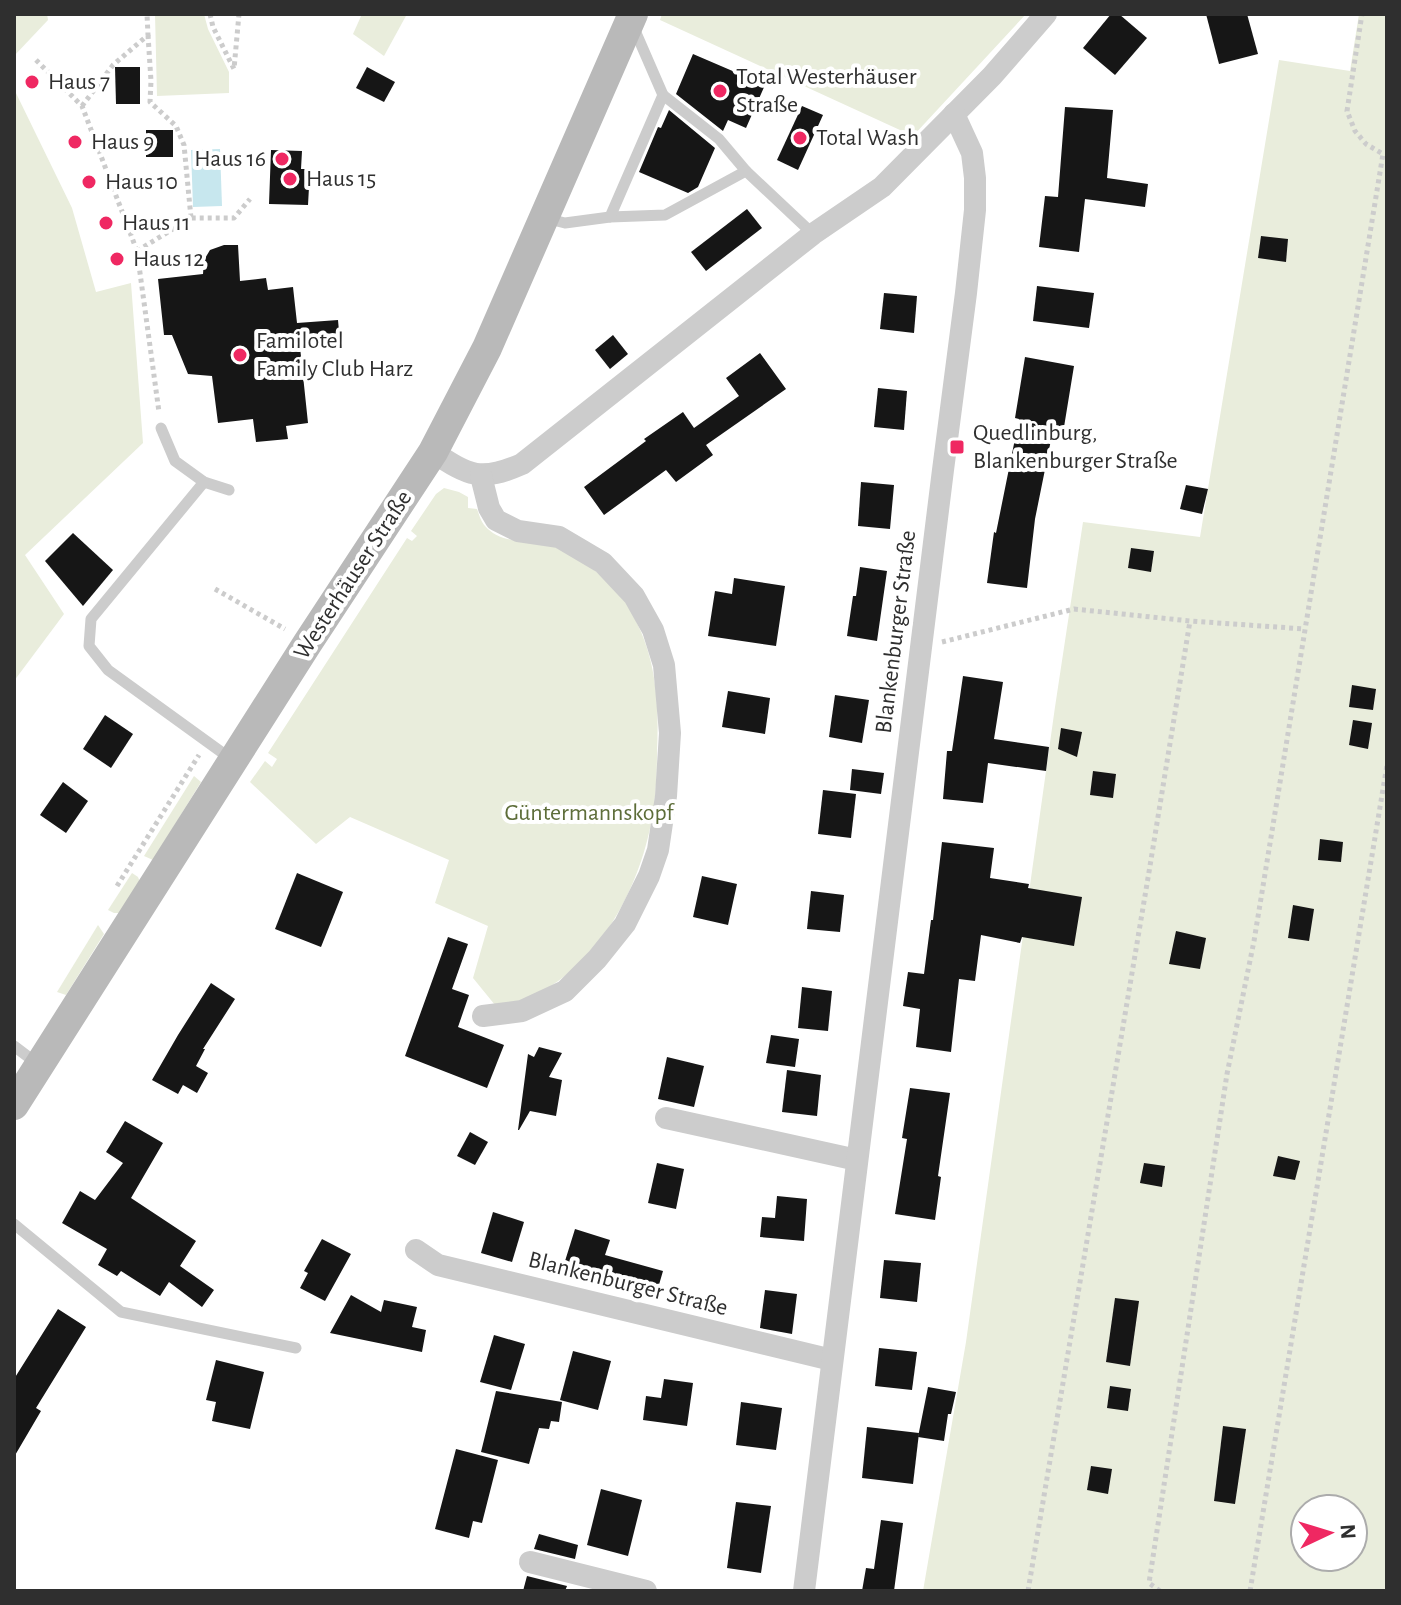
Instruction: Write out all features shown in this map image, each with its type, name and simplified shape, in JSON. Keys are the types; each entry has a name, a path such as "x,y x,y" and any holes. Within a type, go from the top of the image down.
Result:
{"main road":[{"name":"Westerhäuser Straße","path":"14,1105 433,452 487,348 632,17"}],"street":[{"path":"433,452 459,468 481,476 502,473 522,464 813,234 882,187 992,76 1046,14"},
{"name":"Blankenburger Straße","path":"804,1591 975,210 972,153 954,114"},
{"path":"481,476 489,508 496,520 518,531 559,537 603,563 634,596 653,630 664,665 670,733 666,796 658,850 625,924 597,959 565,991 522,1011 483,1016"},
{"path":"666,1118 857,1160"},
{"name":"Blankenburger Straße","path":"416,1250 438,1265 832,1360"},
{"path":"530,1562 646,1591"}],"lane":[{"path":"632,17 663,95 719,139 746,171 813,234"},
{"path":"610,217 663,95"},
{"path":"544,218 565,223 665,215 746,171"},
{"path":"161,428 175,461 204,482 229,490"},
{"path":"204,482 91,619 89,646 108,670 233,761"},
{"path":"14,1046 40,1065"},
{"path":"14,1224 121,1312 296,1348"}],"path":[{"path":"147,14 150,102 176,126 184,145 191,218"},
{"path":"210,14 213,27 234,69 239,14"},
{"path":"1160,1591 1149,1583 1151,1567 1227,1074 1254,941 1383,154 1366,144 1355,131 1347,111 1362,14"},
{"path":"82,106 113,65 148,35"},
{"path":"36,60 82,106 137,251 161,428"},
{"path":"137,251 191,218 234,218 250,199"},
{"path":"215,589 293,634"},
{"path":"921,647 1074,609 1305,629"},
{"path":"1028,1591 1190,621"},
{"path":"1250,1591 1387,765"}],"green space":[{"path":"14,14 47,14 48,20 14,56"},
{"path":"155,14 204,14 229,72 229,93 157,96"},
{"path":"362,14 407,14 384,56 353,34"},
{"path":"662,14 1026,14 913,136 660,20"},
{"path":"1359,14 1387,14 1387,1591 923,1591 966,1342 1083,522 1200,537 1279,60 1350,71"},
{"path":"14,89 72,208 96,292 131,283 143,443 25,555 64,614 14,681"},
{"name":"Güntermannskopf","path":"444,488 468,497 468,508 477,509 492,533 510,540 559,548 613,585 627,602 643,637 657,701 653,810 646,846 624,902 591,952 570,972 546,989 507,1004 495,1005 473,978 488,926 435,903 449,860 350,817 316,844 250,782 265,761 272,767 277,759 268,753 407,538 412,541 417,536 411,531 436,494"},
{"path":"194,776 201,782 153,860 144,856"},
{"path":"132,873 140,882 120,913 108,910"},
{"path":"98,925 104,934 66,995 57,992"}],"water":[{"path":"220,149 222,206 193,207 191,150"}],"building":[{"path":"1111,14 1119,14 1147,38 1115,75 1083,48"},
{"path":"1206,14 1247,14 1258,54 1219,64"},
{"name":"Total Westerhäuser Straße","path":"693,54 765,85 746,128 728,120 723,131 676,94"},
{"path":"115,67 140,67 140,104 116,104"},
{"path":"367,67 395,82 384,102 356,88"},
{"name":"Total Wash","path":"802,106 823,115 798,170 777,160"},
{"path":"1065,107 1113,110 1107,178 1148,184 1145,207 1085,199 1079,252 1039,247 1045,196 1058,197"},
{"path":"669,110 715,148 698,187 688,193 639,172 658,127 661,128"},
{"path":"146,130 173,130 173,157 146,157"},
{"path":"271,150 302,151 301,169 310,169 308,205 269,204"},
{"path":"747,209 762,228 706,271 691,252"},
{"path":"1261,236 1288,239 1286,262 1258,258"},
{"name":"Familotel Family Club Harz","path":"224,245 238,245 240,281 266,278 268,290 293,287 297,323 338,320 340,343 300,347 308,423 286,426 288,439 256,442 253,419 218,423 212,376 188,374 172,335 164,335 158,279 203,274 204,260 210,250"},
{"path":"1037,286 1094,293 1089,328 1033,321"},
{"path":"884,293 917,296 914,333 880,329"},
{"path":"613,335 628,354 610,369 595,350"},
{"path":"760,353 786,389 706,445 713,455 676,482 666,470 604,515 584,487 683,412 694,428 739,396 726,378"},
{"path":"1025,357 1074,366 1064,427 1054,425 1035,519 1027,588 987,583 994,532 1019,419 1015,418"},
{"path":"878,388 907,391 904,430 874,427"},
{"path":"861,482 894,485 890,529 858,526"},
{"path":"1186,485 1208,489 1202,514 1180,509"},
{"path":"73,533 113,570 83,606 45,561"},
{"path":"1131,548 1154,551 1151,572 1128,568"},
{"path":"860,567 887,571 877,641 847,636"},
{"path":"734,578 785,586 776,646 708,636 715,591 732,594"},
{"path":"963,676 1003,682 994,739 1049,747 1046,771 988,763 983,803 943,799 947,751 952,751"},
{"path":"1352,685 1376,689 1373,710 1349,707"},
{"path":"728,691 770,698 765,734 722,727"},
{"path":"835,695 869,700 862,743 829,737"},
{"path":"105,715 133,734 111,768 83,749"},
{"path":"1353,720 1372,723 1368,749 1349,745"},
{"path":"1061,728 1082,732 1077,757 1058,749"},
{"path":"852,769 884,773 881,794 850,790"},
{"path":"1093,771 1116,774 1113,798 1090,795"},
{"path":"63,782 88,801 66,833 40,815"},
{"path":"823,790 856,794 851,838 818,834"},
{"path":"1320,839 1343,842 1341,862 1318,860"},
{"path":"942,842 994,848 990,878 1082,897 1074,946 1022,937 1020,943 981,935 975,981 959,979 951,1052 916,1047 920,1009 903,1006 908,972 924,974"},
{"path":"297,873 343,892 321,947 275,929"},
{"path":"702,876 737,884 728,925 693,917"},
{"path":"811,891 844,895 840,932 807,929"},
{"path":"1293,905 1314,909 1309,941 1288,938"},
{"path":"1176,931 1206,938 1200,969 1169,964"},
{"path":"448,937 468,944 452,989 469,995 458,1027 504,1045 487,1088 405,1056"},
{"path":"211,983 235,999 203,1049 196,1066 208,1073 197,1093 183,1085 178,1094 152,1080"},
{"path":"802,987 832,991 828,1031 798,1028"},
{"path":"771,1035 799,1039 795,1067 766,1063"},
{"path":"539,1047 562,1053 549,1077 562,1080 556,1116 530,1111 518,1130 528,1054 534,1057"},
{"path":"667,1057 704,1066 694,1107 658,1099"},
{"path":"787,1070 821,1075 817,1116 782,1112"},
{"path":"910,1088 950,1093 935,1220 895,1214 907,1139 902,1138"},
{"path":"125,1121 163,1143 131,1198 196,1241 180,1266 214,1290 202,1307 169,1282 160,1296 121,1271 117,1276 98,1265 107,1249 62,1223 80,1191 95,1200 123,1163 106,1152"},
{"path":"470,1132 488,1142 475,1165 457,1156"},
{"path":"1278,1156 1300,1161 1295,1180 1273,1176"},
{"path":"657,1163 684,1169 676,1209 648,1203"},
{"path":"1144,1163 1165,1166 1162,1187 1140,1183"},
{"path":"777,1196 807,1199 804,1241 760,1237 762,1217 775,1218"},
{"path":"493,1212 524,1222 512,1262 481,1253"},
{"path":"575,1229 610,1240 605,1255 663,1271 656,1295 598,1279 596,1285 561,1274"},
{"path":"322,1239 351,1254 325,1301 300,1288 308,1273 304,1271"},
{"path":"884,1260 921,1263 917,1302 880,1298"},
{"path":"765,1290 797,1294 792,1334 760,1328"},
{"path":"351,1295 381,1312 384,1300 417,1307 412,1327 426,1330 422,1352 330,1333"},
{"path":"1115,1298 1139,1301 1130,1366 1106,1362"},
{"path":"58,1309 86,1327 36,1408 41,1411 14,1457 14,1379"},
{"path":"494,1335 525,1344 511,1390 480,1382"},
{"path":"879,1348 917,1352 912,1390 875,1386"},
{"path":"573,1351 611,1361 598,1410 560,1400"},
{"path":"216,1360 264,1372 250,1429 212,1421 216,1402 206,1400"},
{"path":"664,1379 693,1383 687,1426 643,1420 646,1396 661,1398"},
{"path":"1110,1386 1131,1389 1128,1411 1107,1408"},
{"path":"928,1387 956,1392 951,1414 948,1414 944,1441 918,1437"},
{"path":"496,1391 562,1402 559,1422 551,1421 549,1429 539,1428 529,1464 481,1452"},
{"path":"741,1402 782,1408 776,1450 736,1445"},
{"path":"1223,1426 1246,1429 1235,1504 1214,1501"},
{"path":"867,1427 919,1433 913,1484 862,1478"},
{"path":"456,1449 498,1460 482,1523 473,1521 469,1538 435,1529"},
{"path":"1091,1466 1112,1469 1108,1494 1087,1490"},
{"path":"601,1489 642,1500 628,1556 587,1545"},
{"path":"736,1502 771,1506 761,1573 727,1568"},
{"path":"881,1520 903,1523 894,1591 862,1591 866,1568 874,1569"},
{"path":"539,1534 578,1545 575,1559 534,1549"},
{"path":"527,1576 567,1586 565,1591 523,1591"}],"place":[{"name":"Haus 7","path":"32,82"},
{"name":"Total Westerhäuser Straße","path":"720,91"},
{"name":"Total Wash","path":"800,138"},
{"name":"Haus 9","path":"75,142"},
{"name":"Haus 16","path":"282,159"},
{"name":"Haus 15","path":"290,179"},
{"name":"Haus 10","path":"89,182"},
{"name":"Haus 11","path":"106,223"},
{"name":"Haus 12","path":"117,259"},
{"name":"Familotel Family Club Harz","path":"240,355"},
{"name":"Quedlinburg, Blankenburger Straße","path":"957,447"}]}
